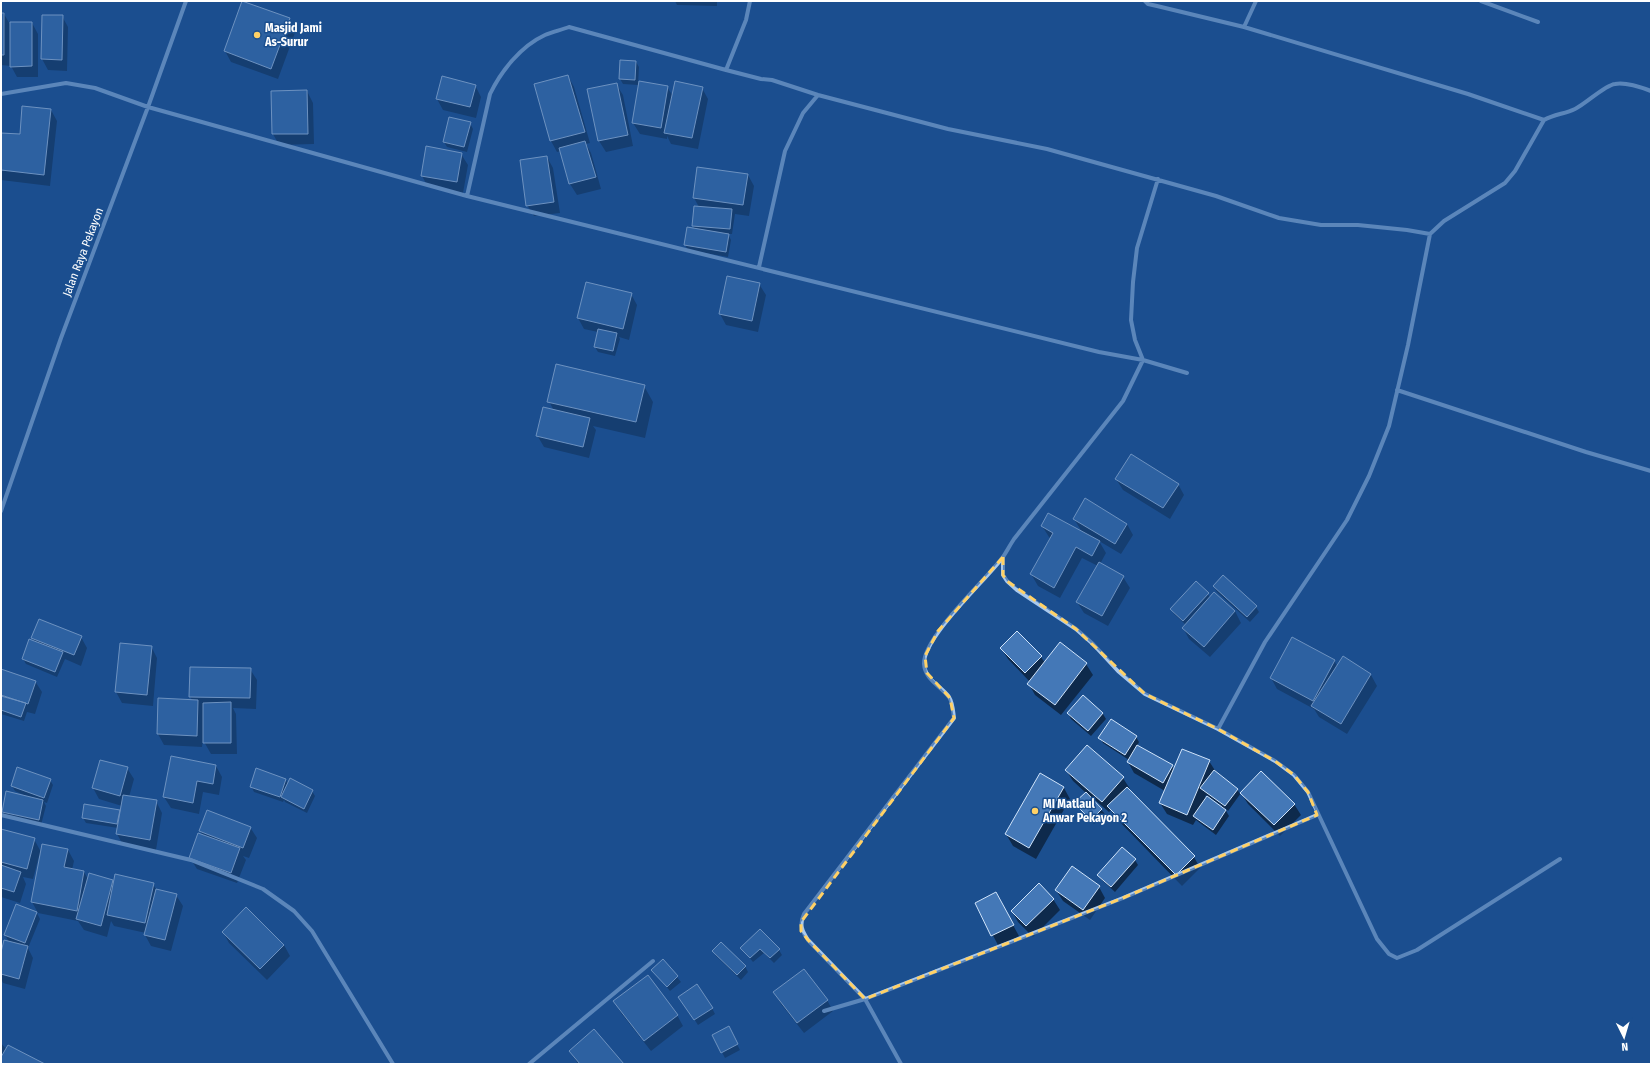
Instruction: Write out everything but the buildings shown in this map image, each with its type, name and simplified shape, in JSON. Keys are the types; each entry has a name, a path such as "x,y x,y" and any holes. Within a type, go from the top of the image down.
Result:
{"street":[{"name":"Jalan Raya Pekayon","path":"1,511 61,338 148,107 186,1"},
{"path":"726,70 746,20 750,1"},
{"path":"1145,1 1152,5 1244,27 1468,94 1544,120"},
{"path":"1244,27 1256,1"},
{"path":"1481,1 1538,22"},
{"path":"467,196 490,94 497,80 510,64 530,44 545,35 569,27 726,70 761,79 772,80 818,95 948,129 1047,149 1216,196 1279,218 1302,223 1321,225 1358,225 1408,230 1430,234"},
{"path":"1,94 66,83 95,88 148,107 467,196 1099,352 1143,360 1187,373"},
{"path":"1218,729 1265,642 1347,520 1369,476 1388,426 1408,345 1430,234 1444,221 1505,183 1515,171 1544,120 1552,115 1572,110 1580,106 1609,85 1616,83 1629,84 1651,91"},
{"path":"759,267 785,151 803,113 818,95"},
{"path":"901,1064 865,1000 808,940 802,931 801,922 804,914 954,718 950,698 926,674 924,664 926,656 938,632 1003,557 1014,539 1123,401 1143,360 1135,340 1131,320 1133,282 1137,248 1158,179"},
{"path":"1397,390 1578,450 1651,471"},
{"path":"1003,557 1004,575 1007,581 1017,590 1076,629 1093,644 1118,671 1145,694 1218,729 1275,761 1294,775 1308,792 1317,815 1377,939 1389,954 1397,958 1417,950 1560,859"},
{"path":"1,815 191,860 263,889 294,911 312,931 393,1064"},
{"path":"824,1011 865,1000 1123,898 1317,815"},
{"path":"529,1064 653,961"}],"highlighted area":[{"path":"1003,557 1003,575 1007,581 1076,629 1145,694 1218,729 1275,761 1294,775 1308,792 1317,815 1123,898 865,999 808,940 801,931 801,922 954,718 950,698 927,673 925,656 938,631"}],"place":[{"name":"Masjid Jami As-Surur","path":"257,35"},
{"name":"MI Matlaul Anwar Pekayon 2","path":"1035,811"}]}
